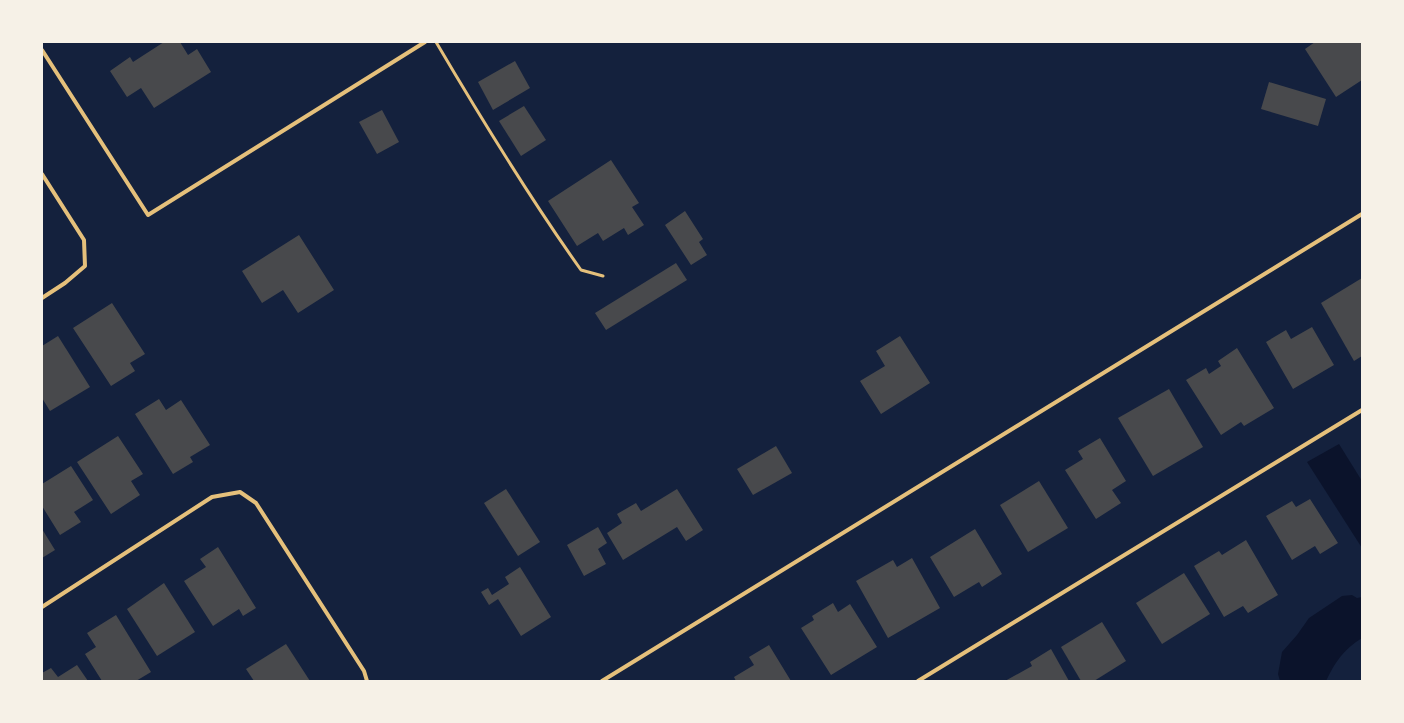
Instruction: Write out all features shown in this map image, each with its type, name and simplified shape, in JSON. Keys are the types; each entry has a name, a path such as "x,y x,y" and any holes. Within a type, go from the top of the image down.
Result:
{"street":[{"path":"42,50 148,215 425,42"},
{"path":"42,174 84,240 85,266 65,283 42,298"},
{"path":"602,681 1362,214"},
{"path":"918,681 1362,410"},
{"path":"42,607 212,497 240,492 256,503 364,671 367,681"}],"lane":[{"path":"436,42 460,83 555,233 581,270 603,276"}],"water":[{"path":"1339,444 1362,481 1362,548 1307,462"},
{"path":"1352,595 1357,598 1362,597 1362,638 1345,651 1326,681 1280,681 1278,674 1282,652 1309,618 1342,596"}],"building":[{"path":"164,42 180,42 188,55 197,49 211,72 154,108 141,88 127,97 110,71 130,57 133,62"},
{"path":"1315,42 1362,42 1362,80 1336,97 1305,49"},
{"path":"515,61 530,88 493,110 478,82"},
{"path":"1269,82 1326,99 1318,126 1261,109"},
{"path":"524,106 546,140 521,156 499,121"},
{"path":"382,110 399,142 377,154 359,122"},
{"path":"611,160 639,203 632,207 644,225 628,235 624,228 603,241 598,233 577,246 548,201"},
{"path":"685,211 703,239 699,242 707,255 691,265 665,225"},
{"path":"299,235 334,290 298,313 283,290 262,303 242,271"},
{"path":"676,263 687,280 606,330 595,313"},
{"path":"1362,278 1362,356 1354,361 1321,303"},
{"path":"112,303 145,354 130,363 135,371 111,386 73,328"},
{"path":"1312,327 1334,365 1293,389 1266,342 1286,330 1291,339"},
{"path":"58,336 90,387 50,411 42,398 42,346"},
{"path":"900,336 930,383 881,414 860,381 885,366 876,351"},
{"path":"1237,348 1274,408 1244,426 1241,422 1221,435 1186,380 1206,368 1209,374 1221,366 1218,361"},
{"path":"1169,389 1203,447 1153,476 1118,418"},
{"path":"159,399 166,410 181,400 210,445 190,457 193,462 173,474 135,414"},
{"path":"118,436 143,474 131,481 140,495 111,514 77,462"},
{"path":"1100,438 1126,481 1112,490 1121,503 1096,519 1065,470 1083,459 1078,451"},
{"path":"776,446 792,473 753,495 737,469"},
{"path":"71,466 93,500 74,512 81,522 60,535 42,506 42,484"},
{"path":"1039,481 1068,528 1028,552 1000,505"},
{"path":"506,489 540,542 518,556 484,503"},
{"path":"677,489 703,530 686,541 677,527 623,560 607,533 622,523 617,514 636,503 641,511"},
{"path":"1310,499 1338,543 1320,554 1315,546 1292,560 1266,516 1292,501 1296,507"},
{"path":"598,527 607,543 598,549 606,564 584,576 567,545"},
{"path":"42,529 55,550 42,558"},
{"path":"975,529 1002,574 982,587 979,582 954,597 930,557"},
{"path":"1246,540 1278,595 1248,613 1243,606 1224,617 1194,566 1219,551 1222,555"},
{"path":"218,547 256,608 243,616 239,609 213,626 184,581 206,567 200,559"},
{"path":"912,558 940,608 888,638 856,581 893,560 897,567"},
{"path":"520,567 551,617 521,636 498,599 489,605 481,592 488,588 492,595 509,584 505,577"},
{"path":"1184,573 1210,614 1162,644 1136,603"},
{"path":"164,583 195,632 157,656 127,609"},
{"path":"833,603 838,612 850,604 877,647 831,675 801,628 814,620 812,616"},
{"path":"116,615 151,672 136,681 102,681 85,654 96,647 87,633"},
{"path":"1102,622 1126,661 1094,681 1081,681 1061,647"},
{"path":"286,644 310,681 254,681 246,669"},
{"path":"769,645 791,681 736,681 734,677 754,665 749,657"},
{"path":"1051,649 1069,681 1005,681 1032,666 1030,662"},
{"path":"77,665 88,681 42,681 42,673 51,668 58,677"}]}
